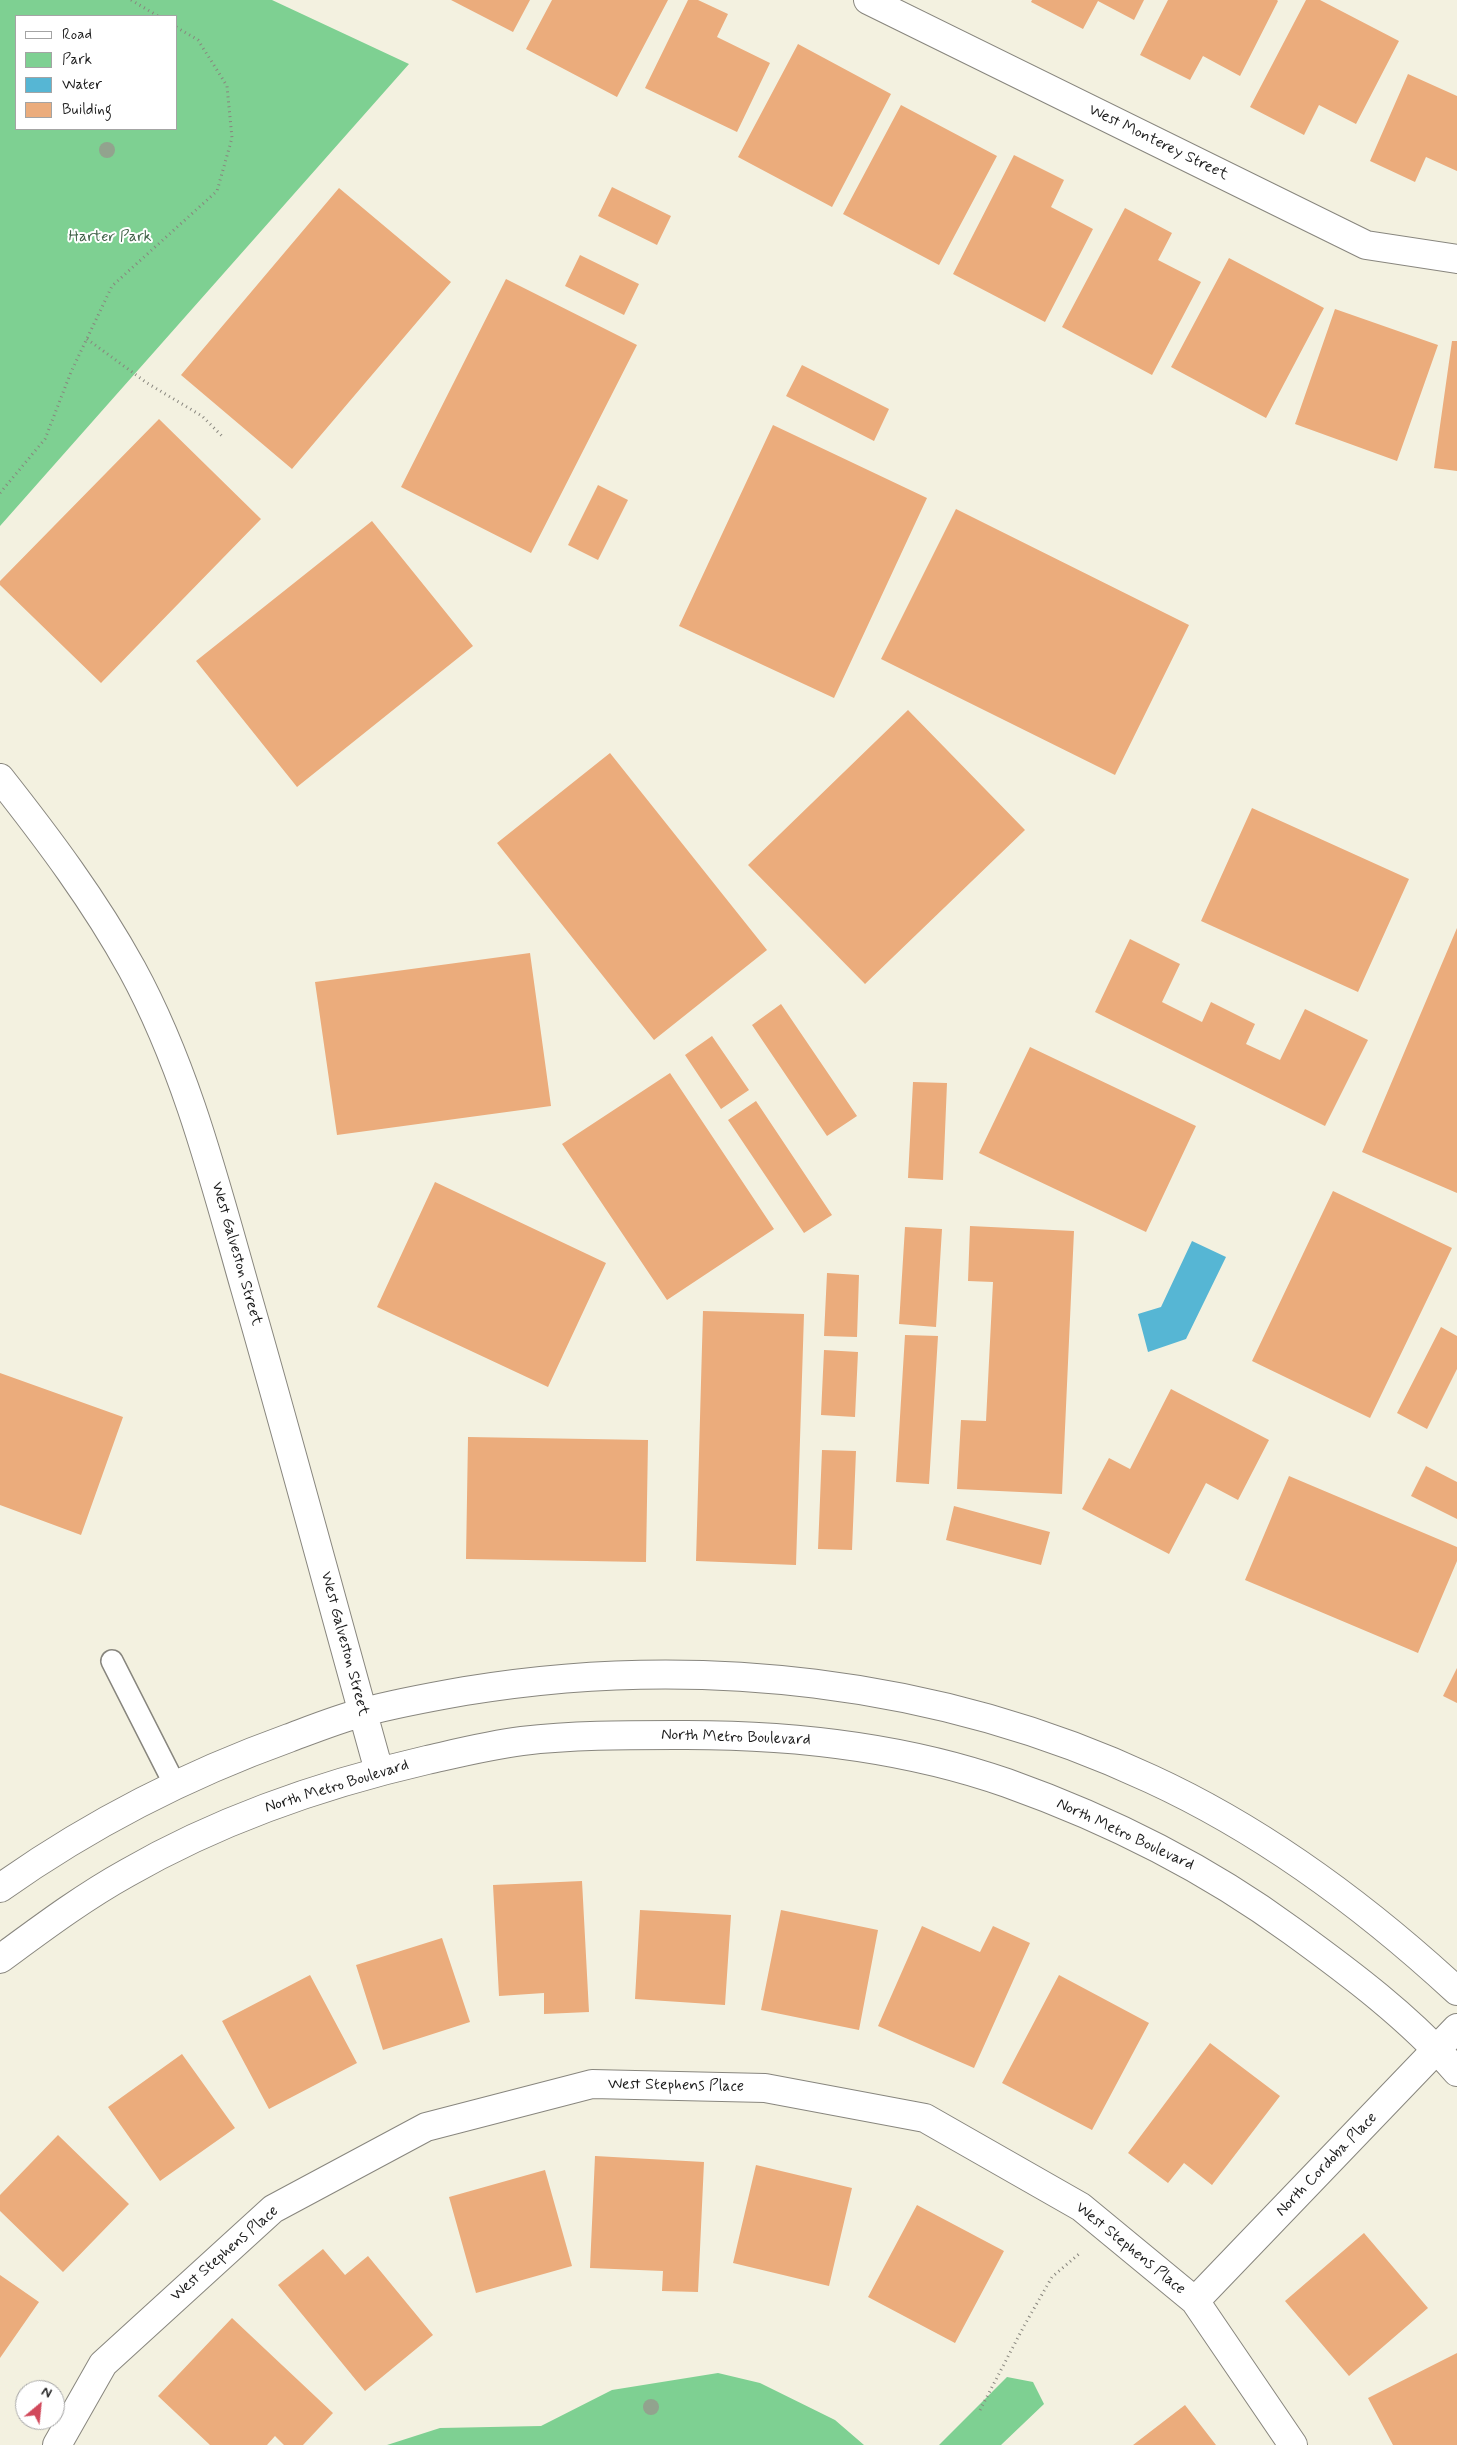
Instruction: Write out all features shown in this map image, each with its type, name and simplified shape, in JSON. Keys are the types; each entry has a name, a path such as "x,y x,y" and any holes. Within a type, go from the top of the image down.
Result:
{"street":[{"name":"West Monterey Street","path":"868,0 1366,245 1457,259"},
{"name":"West Galveston Street","path":"0,778 76,878 132,970 170,1049 191,1104 212,1171 379,1771"},
{"path":"0,1888 68,1843 130,1808 176,1785 243,1754 362,1712 423,1698 507,1684 577,1677 680,1674 819,1685 943,1706 1025,1731 1111,1762 1151,1779 1209,1809 1325,1882 1411,1949 1457,1992"},
{"name":"North Metro Boulevard","path":"0,1959 91,1895 127,1873 182,1845 234,1821 379,1771 519,1741 583,1736 711,1734 777,1736 824,1742 926,1761 973,1773 1005,1783 1112,1827 1194,1868 1267,1913 1336,1963 1438,2050 1457,2072"},
{"name":"North Cordoba Place","path":"1195,2301 1438,2050 1457,2028"},
{"name":"West Stephens Place","path":"57,2445 102,2364 273,2209 426,2127 592,2084 765,2088 925,2118 1081,2207 1195,2301 1292,2445"}],"lane":[{"path":"112,1661 176,1785"}],"path":[{"path":"131,0 156,15"},
{"path":"0,493 45,439 87,339 112,286 217,192 232,138 227,86 198,40 178,28"},
{"path":"87,339 147,383 202,416 224,438"},
{"path":"980,2410 1052,2277 1079,2254"}],"green space":[{"name":"Harter Park","path":"0,0 272,0 409,64 0,526"},
{"path":"718,2373 760,2383 835,2420 864,2445 387,2445 440,2428 541,2426 612,2390"},
{"path":"1007,2377 1033,2382 1044,2404 1001,2445 939,2445"}],"water":[{"path":"1192,1241 1226,1257 1186,1339 1148,1352 1138,1314 1161,1307"}],"building":[{"path":"451,0 530,0 513,32"},
{"path":"552,0 668,0 617,97 526,49"},
{"path":"688,0 698,0 728,14 717,37 770,63 737,132 645,88"},
{"path":"1032,0 1144,0 1134,20 1098,1 1083,29 1031,2"},
{"path":"1168,0 1278,1 1240,76 1203,56 1190,80 1140,55"},
{"path":"1306,0 1320,0 1399,41 1356,124 1319,105 1304,135 1250,107"},
{"path":"798,44 891,94 832,207 738,157"},
{"path":"1408,74 1457,96 1457,171 1426,157 1415,182 1370,161"},
{"path":"901,105 997,156 939,265 843,214"},
{"path":"1014,155 1064,180 1051,207 1093,229 1045,322 953,274"},
{"path":"612,187 671,216 657,245 598,216"},
{"path":"339,188 451,282 292,469 181,375"},
{"path":"1125,208 1172,233 1158,260 1201,282 1152,375 1062,327"},
{"path":"580,255 639,284 624,315 565,286"},
{"path":"1229,258 1324,308 1266,418 1171,367"},
{"path":"506,279 637,345 531,553 401,487"},
{"path":"1335,309 1438,345 1397,461 1295,424"},
{"path":"1452,341 1457,341 1457,471 1434,468"},
{"path":"802,365 889,409 874,441 786,396"},
{"path":"159,419 261,519 101,683 0,585 0,581"},
{"path":"773,425 927,498 834,698 679,626"},
{"path":"598,485 628,500 598,560 568,545"},
{"path":"956,509 1189,625 1115,775 881,659"},
{"path":"372,521 473,646 297,787 196,661"},
{"path":"908,710 1025,830 865,984 748,865"},
{"path":"610,753 767,950 654,1040 497,843"},
{"path":"1252,808 1409,879 1358,992 1201,921"},
{"path":"1457,928 1457,1193 1362,1152"},
{"path":"1130,939 1180,964 1162,1002 1202,1022 1211,1002 1255,1024 1246,1044 1280,1060 1305,1009 1368,1040 1325,1126 1095,1012"},
{"path":"530,953 551,1106 337,1135 315,982"},
{"path":"781,1004 857,1116 827,1136 752,1025"},
{"path":"712,1036 749,1090 721,1109 685,1055"},
{"path":"1030,1047 1196,1126 1146,1232 979,1153"},
{"path":"670,1073 774,1229 667,1300 562,1144"},
{"path":"913,1082 947,1083 943,1180 908,1178"},
{"path":"756,1101 832,1215 804,1233 728,1120"},
{"path":"435,1182 606,1263 548,1387 377,1307"},
{"path":"1333,1191 1452,1248 1370,1418 1252,1361"},
{"path":"970,1226 1074,1231 1062,1494 957,1489 961,1420 986,1421 993,1282 968,1281"},
{"path":"905,1227 942,1229 936,1327 899,1324"},
{"path":"827,1273 859,1275 857,1337 824,1336"},
{"path":"703,1311 804,1314 796,1565 696,1561"},
{"path":"1441,1327 1457,1336 1457,1369 1427,1429 1397,1413"},
{"path":"905,1335 938,1336 929,1484 896,1482"},
{"path":"824,1350 858,1352 855,1417 821,1415"},
{"path":"0,1373 123,1417 81,1535 0,1505"},
{"path":"1171,1389 1269,1440 1238,1500 1206,1483 1169,1554 1082,1509 1109,1458 1130,1469"},
{"path":"468,1437 648,1440 646,1562 466,1559"},
{"path":"822,1450 856,1451 852,1550 818,1549"},
{"path":"1426,1466 1457,1482 1457,1519 1411,1496"},
{"path":"1289,1476 1457,1547 1457,1561 1418,1653 1245,1580"},
{"path":"954,1506 1050,1532 1041,1565 946,1540"},
{"path":"1457,1668 1457,1703 1443,1696"},
{"path":"582,1881 589,2012 544,2014 544,1993 499,1996 493,1885"},
{"path":"640,1910 731,1915 725,2005 635,1999"},
{"path":"781,1910 878,1930 859,2030 761,2010"},
{"path":"922,1926 980,1952 993,1926 1030,1943 974,2068 878,2026"},
{"path":"442,1938 470,2022 383,2050 356,1965"},
{"path":"310,1975 357,2063 269,2109 222,2021"},
{"path":"1059,1975 1149,2023 1092,2130 1002,2083"},
{"path":"1210,2043 1280,2096 1212,2185 1184,2163 1168,2183 1128,2153"},
{"path":"182,2054 235,2128 160,2181 108,2107"},
{"path":"58,2135 129,2204 63,2272 0,2211 0,2195"},
{"path":"595,2156 704,2162 698,2292 662,2291 663,2271 590,2268"},
{"path":"756,2165 852,2188 829,2286 733,2263"},
{"path":"545,2170 572,2266 476,2293 449,2197"},
{"path":"917,2205 1004,2251 955,2343 868,2297"},
{"path":"1364,2233 1428,2308 1349,2376 1285,2301"},
{"path":"323,2249 345,2275 368,2256 433,2335 365,2391 278,2285"},
{"path":"0,2275 39,2302 0,2358"},
{"path":"232,2318 333,2413 303,2445 284,2445 275,2436 267,2445 210,2445 158,2396"},
{"path":"1457,2353 1457,2445 1393,2445 1368,2398"},
{"path":"1185,2405 1216,2445 1133,2445"}]}
